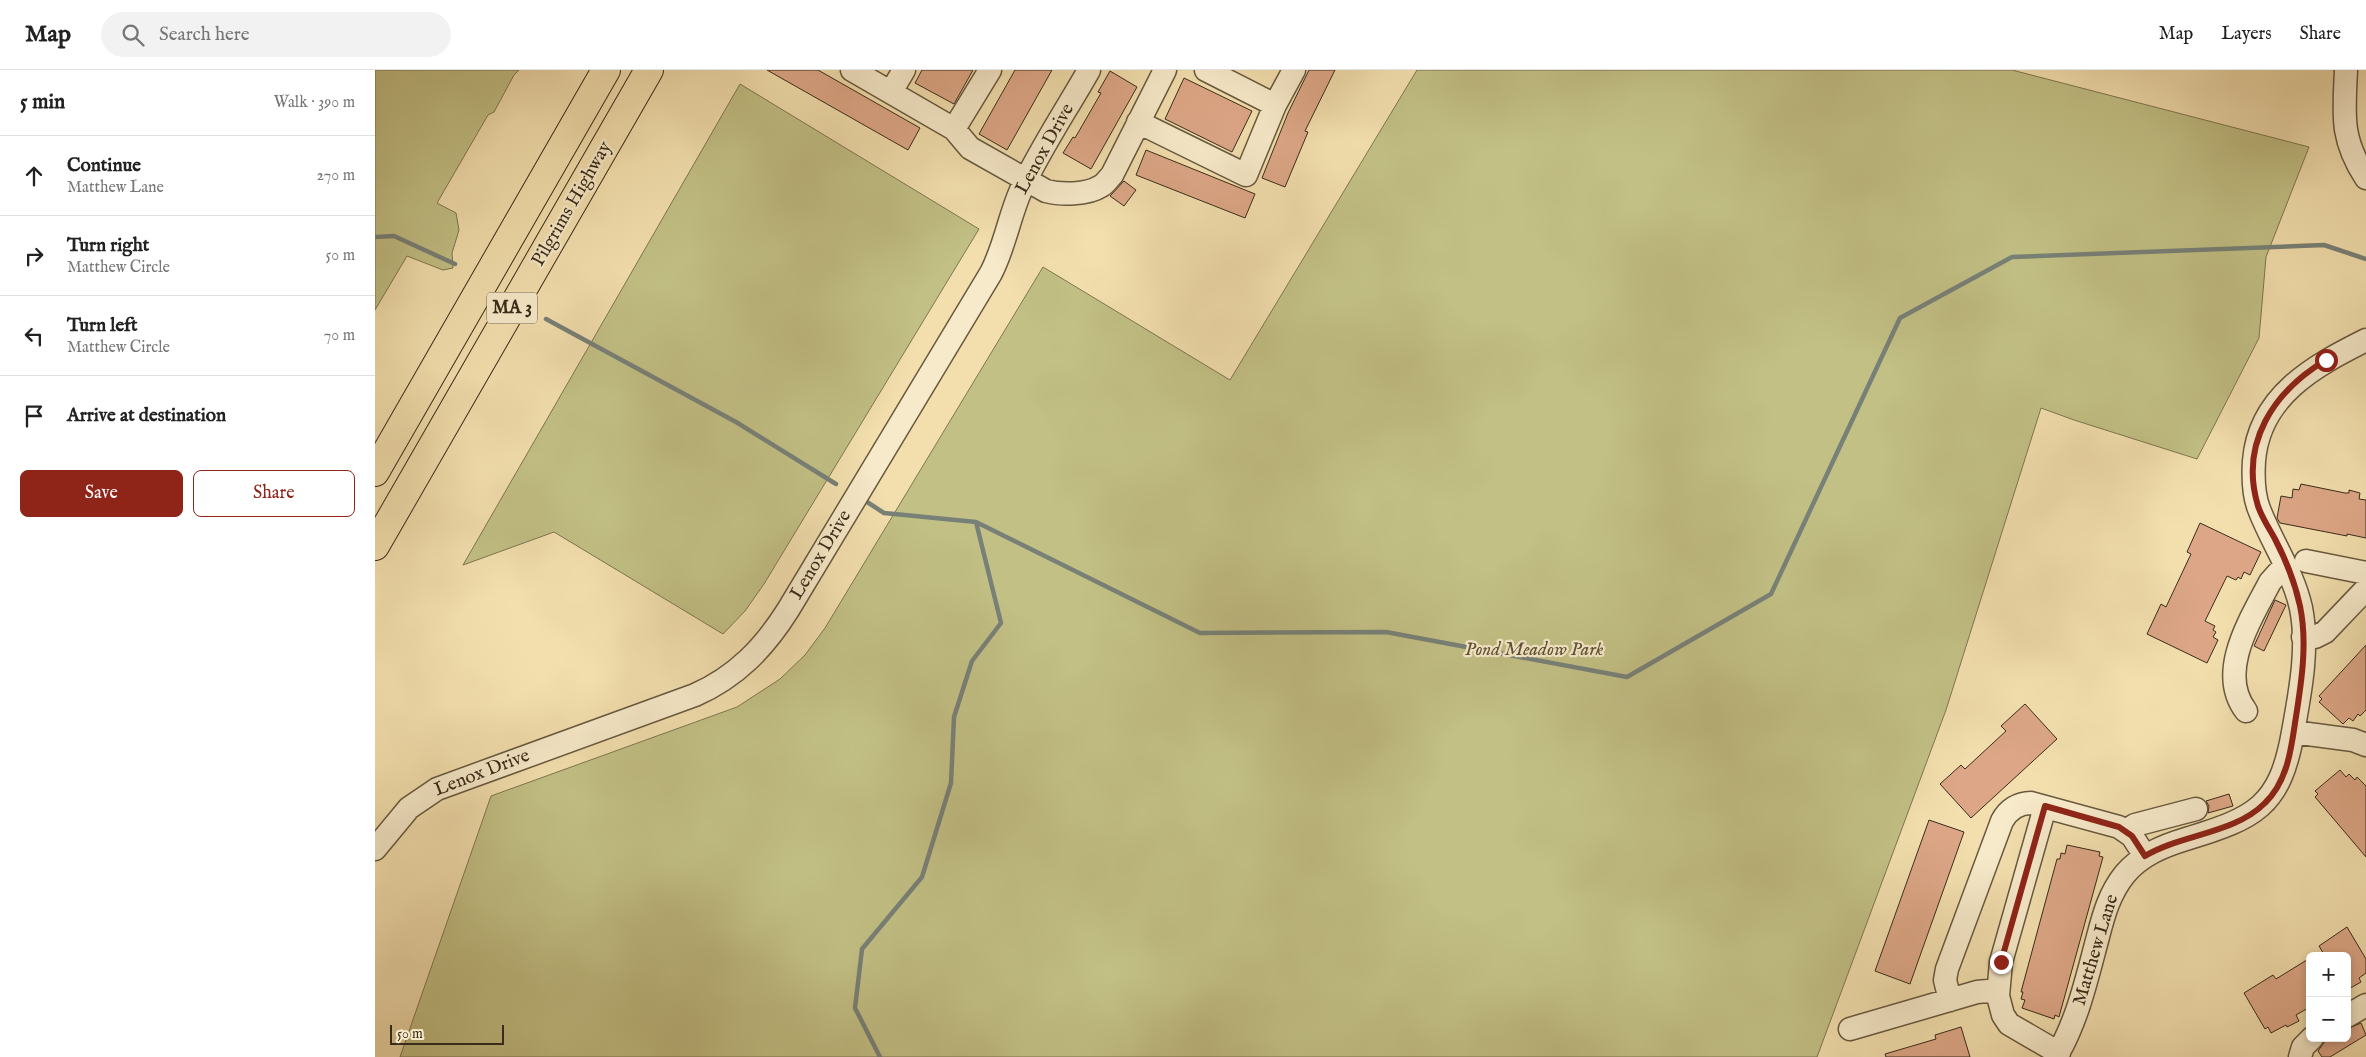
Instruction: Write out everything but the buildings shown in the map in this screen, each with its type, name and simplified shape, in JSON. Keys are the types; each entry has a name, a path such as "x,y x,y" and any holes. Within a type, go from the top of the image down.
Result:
{"highway":[{"name":"Pilgrims Highway","path":"375,472 606,70"},
{"name":"Pilgrims Highway","path":"375,546 649,70"}],"street":[{"path":"853,70 955,129 970,148 1055,194 1088,191 1101,186 1112,175 1165,70"},
{"path":"891,92 904,70"},
{"path":"955,129 990,70"},
{"name":"Lenox Drive","path":"375,849 400,816 417,801 472,768 665,698 726,660 781,606 942,340 997,262 1017,200 1019,176 1072,70"},
{"name":"Lenox Drive","path":"1019,176 1089,70"},
{"path":"1206,70 1275,105"},
{"path":"1139,122 1246,175 1275,105 1293,70"},
{"path":"2346,70 2343,116 2358,145 2366,178"},
{"name":"Matthew Lane","path":"2058,1055 2078,1010 2110,898 2125,875 2145,856 2161,848 2230,824 2259,808 2271,796 2281,780 2288,761 2293,732 2302,673 2303,637 2297,565 2262,516 2256,497 2254,467 2259,436 2273,407 2294,382 2326,360 2366,340"},
{"path":"2246,711 2238,698 2234,682 2236,656 2269,582 2278,573 2297,565 2366,573"},
{"path":"2303,637 2315,638 2325,632 2366,589"},
{"path":"2293,732 2353,740 2366,745"},
{"name":"Lenox Drive","path":"375,823 399,796 419,782 442,770 472,768"},
{"path":"1950,1000 1945,980 1947,969 2002,821 2005,816 2019,805 2031,803 2112,824 2126,831 2145,856"},
{"path":"2045,806 2001,962 1998,990 2001,1009 2009,1024 2058,1055"},
{"path":"2126,831 2135,826 2196,809"},
{"path":"1850,1030 1982,991 1998,990"},
{"path":"2351,1014 2366,1005"},
{"path":"2300,1057 2303,1047 2308,1042"}],"green space":[{"path":"375,70 519,70 514,75 494,112 488,115 437,203 456,213 459,230 452,253 453,268 443,270 407,256 375,310"},
{"name":"Pond Meadow Park","path":"1417,70 2012,70 2309,147 2266,257 2259,338 2197,459 2041,408 1946,710 1817,1057 400,1057 491,796 737,707 780,679 805,655 825,628 1043,267 1230,380"},
{"path":"740,84 979,229 764,584 745,611 723,634 554,532 463,565"}],"waterway":[{"path":"375,237 394,236 455,264"},
{"path":"864,500 884,513 976,522 1200,633 1386,632 1627,677 1771,594 1900,318 2012,257 2324,245 2366,259"},
{"path":"546,319 736,422 836,484"},
{"path":"880,1057 855,1008 862,949 922,877 951,783 954,717 972,661 1001,623 976,522"}],"route":[{"path":"2001,962 2045,806 2119,827 2132,836 2145,856 2170,844 2230,824 2259,808 2277,788 2288,761 2297,710 2302,673 2303,627 2301,607 2292,578 2258,506 2254,487 2256,447 2263,426 2279,398 2294,382 2326,360"}]}
